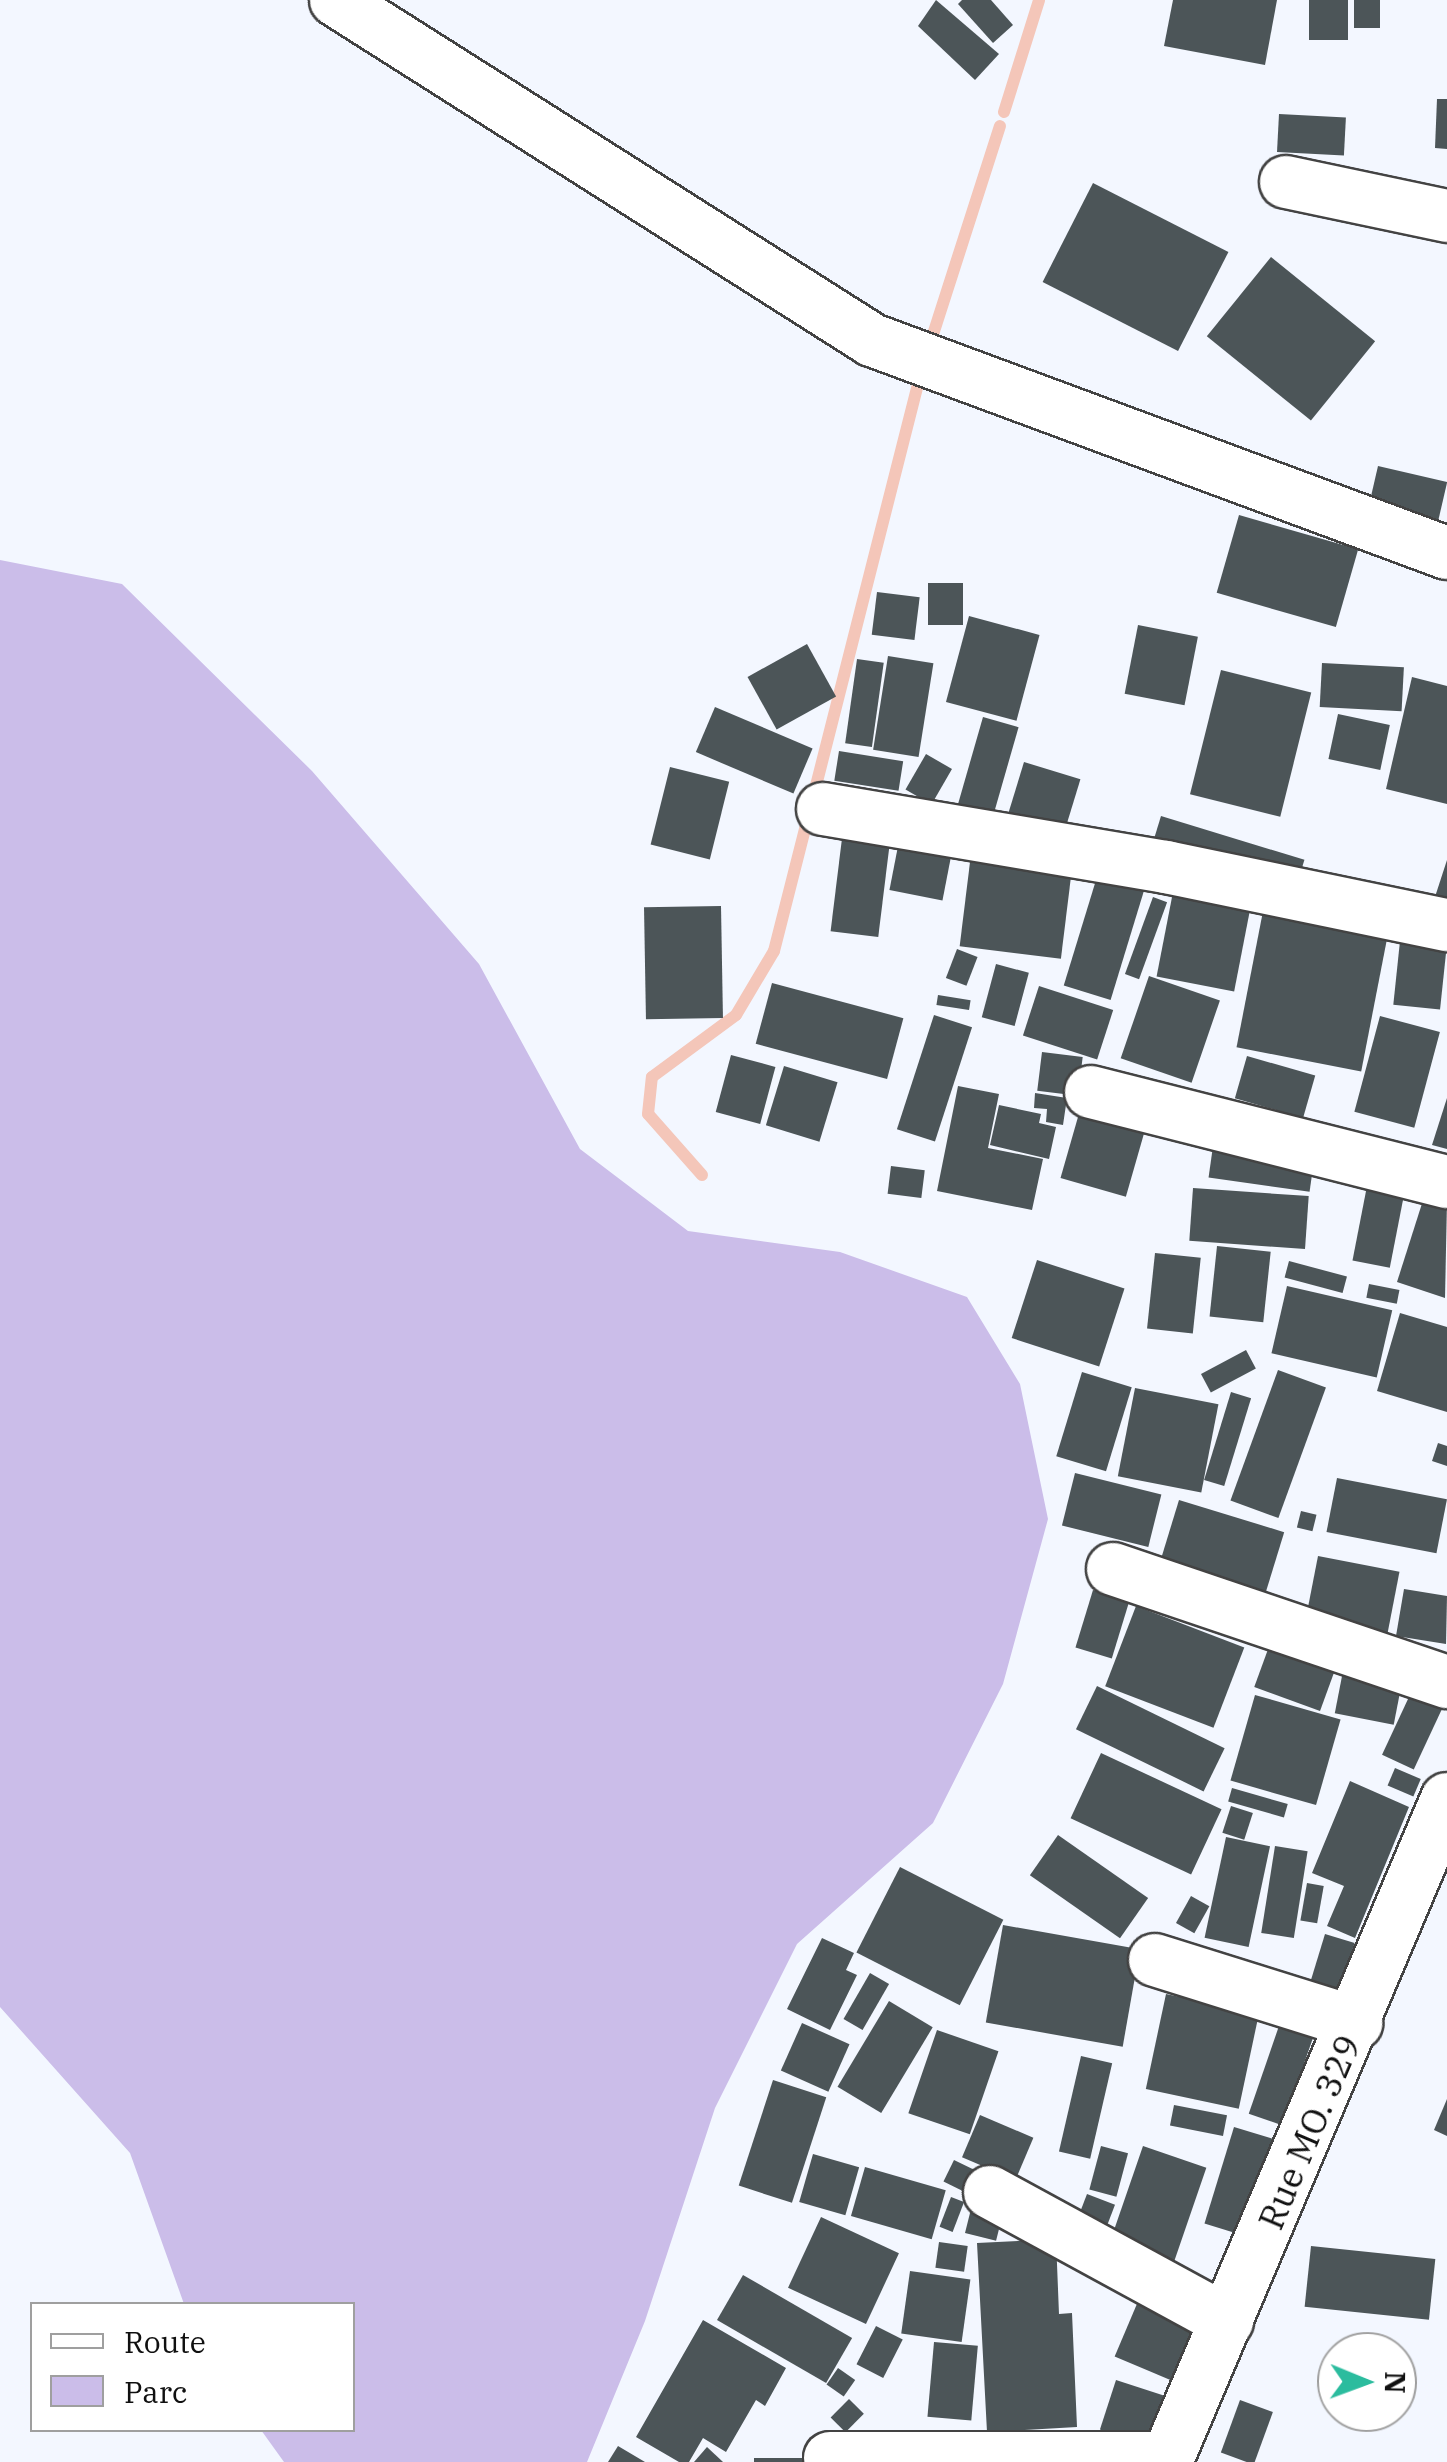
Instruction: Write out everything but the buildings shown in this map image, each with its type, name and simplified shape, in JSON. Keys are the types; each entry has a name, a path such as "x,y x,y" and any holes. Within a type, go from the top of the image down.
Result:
{"street":[{"path":"336,0 872,340 1447,553"},
{"path":"1286,182 1447,216"},
{"path":"823,808 1166,867 1447,925"},
{"path":"1092,1092 1447,1182"},
{"path":"1112,1570 1447,1682"},
{"name":"Rue MO. 329","path":"1167,2460 1356,2023 1447,1800"},
{"path":"1154,1960 1356,2023"},
{"path":"990,2192 1228,2321"},
{"path":"830,2458 1167,2460"}],"green space":[{"path":"0,560 122,584 312,771 479,964 580,1149 688,1231 840,1252 967,1297 1020,1384 1048,1519 1003,1684 933,1823 797,1944 715,2108 645,2321 587,2462 284,2462 262,2432 355,2432 355,2302 183,2302 130,2153 0,2007"}],"waterway":[{"path":"1004,112 1039,0"},
{"path":"929,347 1000,126"},
{"path":"702,1175 648,1114 652,1077 736,1015 774,951 917,388"}]}
